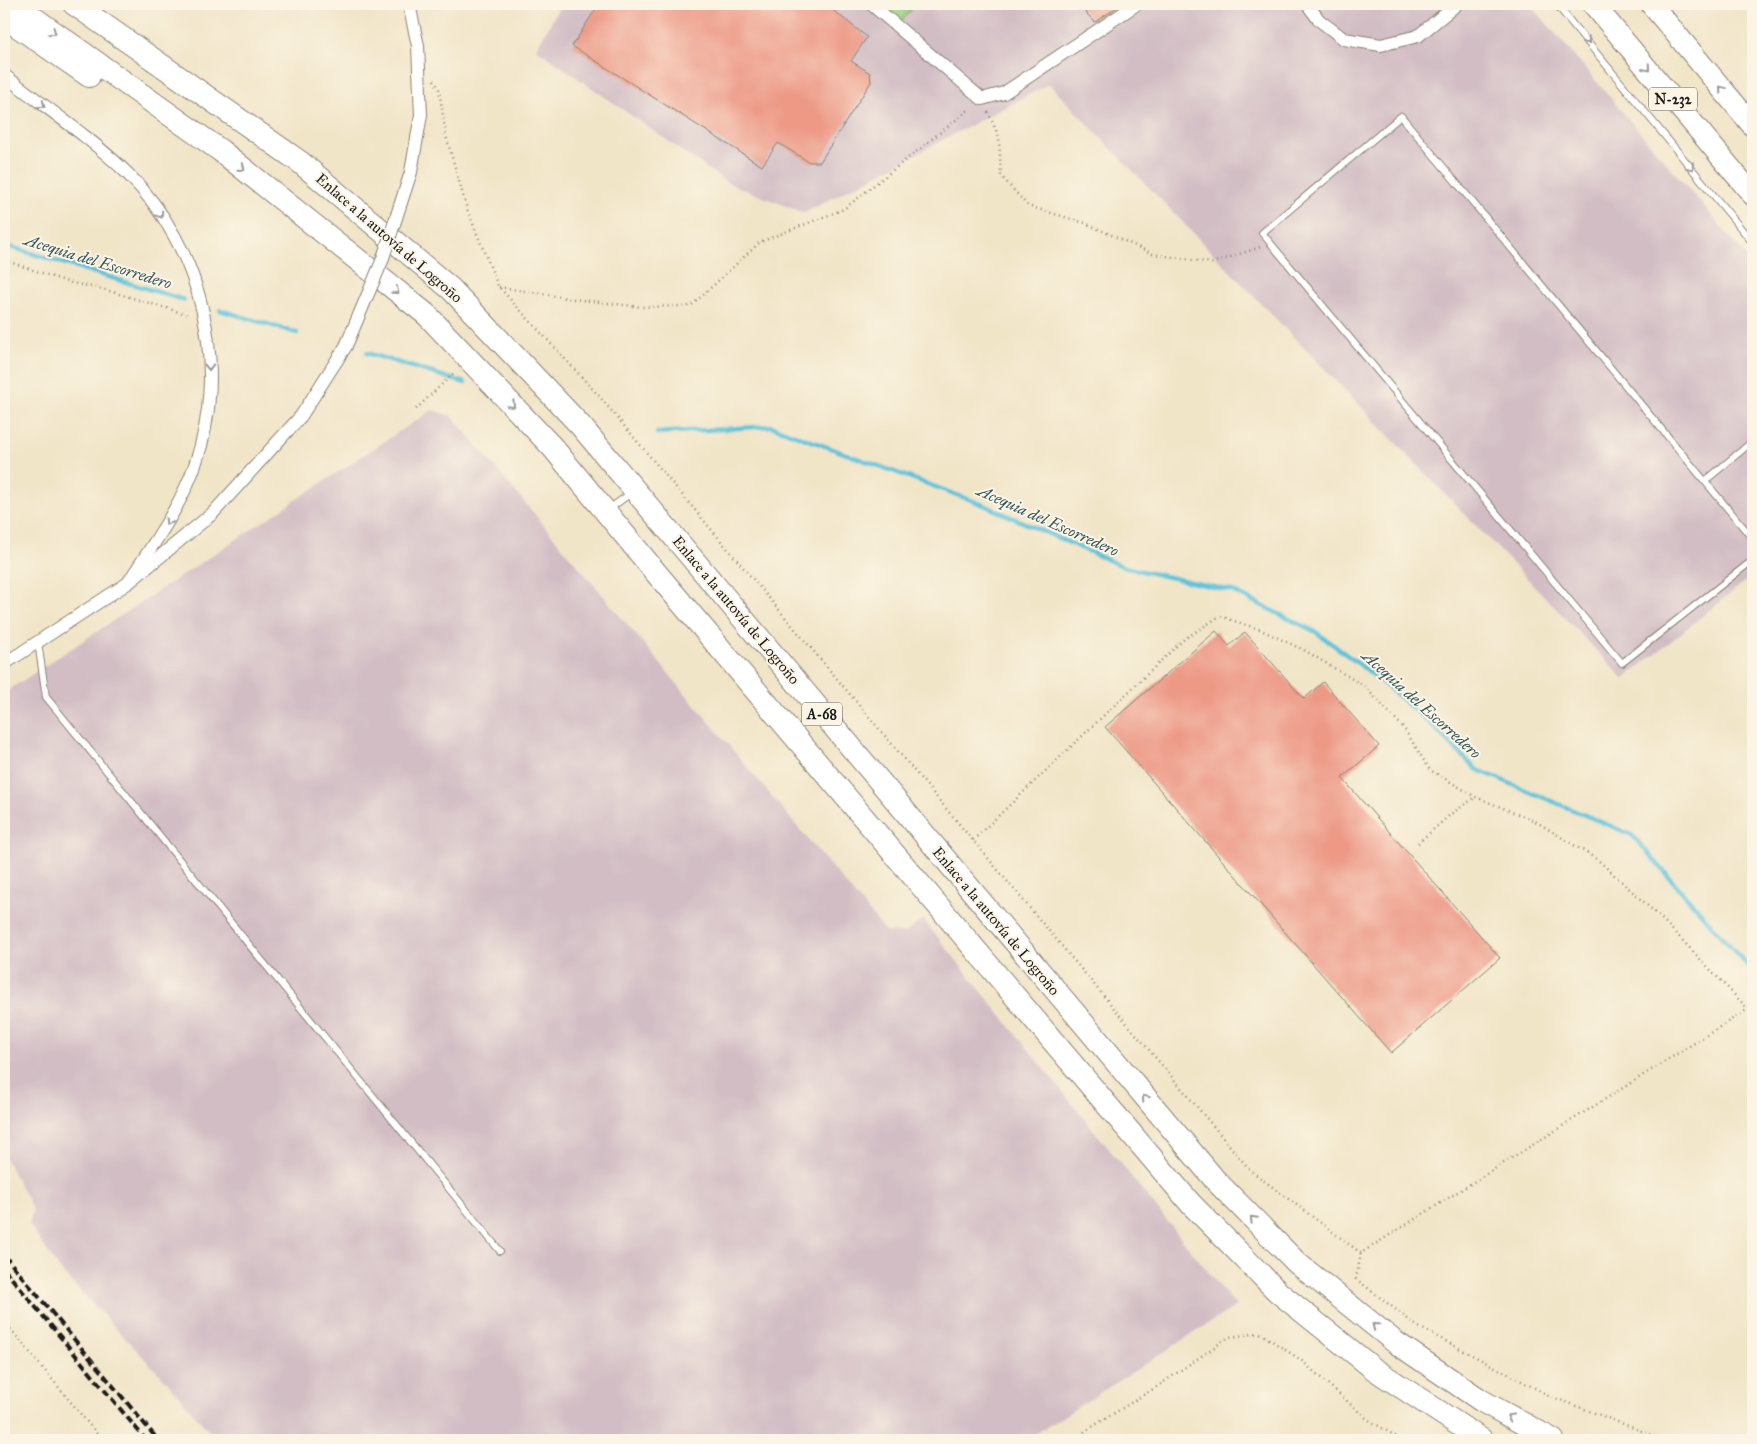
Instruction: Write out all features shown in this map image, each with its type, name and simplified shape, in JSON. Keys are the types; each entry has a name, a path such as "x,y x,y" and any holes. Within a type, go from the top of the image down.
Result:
{"highway":[{"name":"A-68","path":"14,4 221,151 427,316 554,449 1191,1204 1278,1292 1374,1369 1482,1440"},
{"name":"Enlace a la autovía de Logroño","path":"74,4 300,162 451,289 580,425 1216,1181 1297,1263 1395,1342 1482,1401 1553,1440"},
{"path":"96,4 123,24 145,53"},
{"name":"N-232","path":"1593,4 1753,195"},
{"name":"N-232","path":"1651,4 1753,126"},
{"path":"4,17 117,96 221,151"}],"street":[{"path":"4,664 128,583 214,513 301,416 346,346 382,261 411,172 421,115 418,46 409,4"},
{"path":"871,4 982,99 1004,93 1137,4"},
{"path":"1307,4 1319,20 1344,38 1381,45 1418,36 1456,4"},
{"path":"4,75 109,156 146,195 178,245 199,296 205,319 210,368 207,418 196,464 175,511 128,583"}],"lane":[{"path":"1556,4 1753,243"},
{"path":"1753,539 1401,116 1262,233 1622,663 1753,560"},
{"path":"1705,481 1753,441"},
{"path":"606,512 634,490"},
{"path":"38,642 46,698 500,1251"}],"path":[{"path":"430,72 439,89 446,136 467,209 498,286 599,396 1251,1171 1361,1253"},
{"path":"498,286 574,300 641,307 691,306 760,242 844,209 982,99 999,137 1001,176 1028,206 1085,222 1153,254 1212,263 1271,244"},
{"path":"4,260 68,282 106,290 172,312 205,319"},
{"path":"416,409 454,373"},
{"path":"973,840 1183,640 1220,616 1261,630 1304,650 1364,686 1403,727 1430,770 1476,797 1535,821 1598,860 1659,916 1748,1009"},
{"path":"1418,843 1451,814 1476,797"},
{"path":"1665,1440 1550,1396 1417,1326 1356,1279 1361,1253 1753,1006"},
{"path":"4,1321 102,1440"},
{"path":"1071,1440 1158,1386 1229,1337 1260,1333 1301,1360 1367,1419 1402,1440"}],"shaded area":[{"path":"561,4 1530,4 1753,264 1753,575 1624,679 1049,84 804,213 728,183 536,49"},
{"path":"432,410 452,416 886,932 905,933 923,919 1236,1306 1026,1440 216,1440 169,1384 60,1270 29,1224 33,1210 4,1156 4,693"}],"green space":[{"path":"879,4 917,4 899,23"}],"building":[{"path":"599,4 825,4 867,37 851,61 870,73 871,82 820,162 809,162 778,143 762,166 572,46"},
{"path":"1077,4 1122,4 1095,22"},
{"path":"1216,631 1229,646 1245,632 1304,699 1323,682 1379,746 1342,778 1500,958 1391,1053 1105,727"}],"waterway":[{"name":"Acequia del Escorredero","path":"4,245 184,300"},
{"name":"Acequia del Escorredero","path":"220,310 297,333"},
{"name":"Acequia del Escorredero","path":"367,353 465,383"},
{"name":"Acequia del Escorredero","path":"657,433 771,426 984,505 1124,567 1232,591 1316,632 1371,673 1425,719 1476,769 1632,835 1753,972"},
{"path":"4,1209 5,1214"}],"railway":[{"path":"4,1255 158,1440"},
{"path":"4,1269 146,1440"}]}
